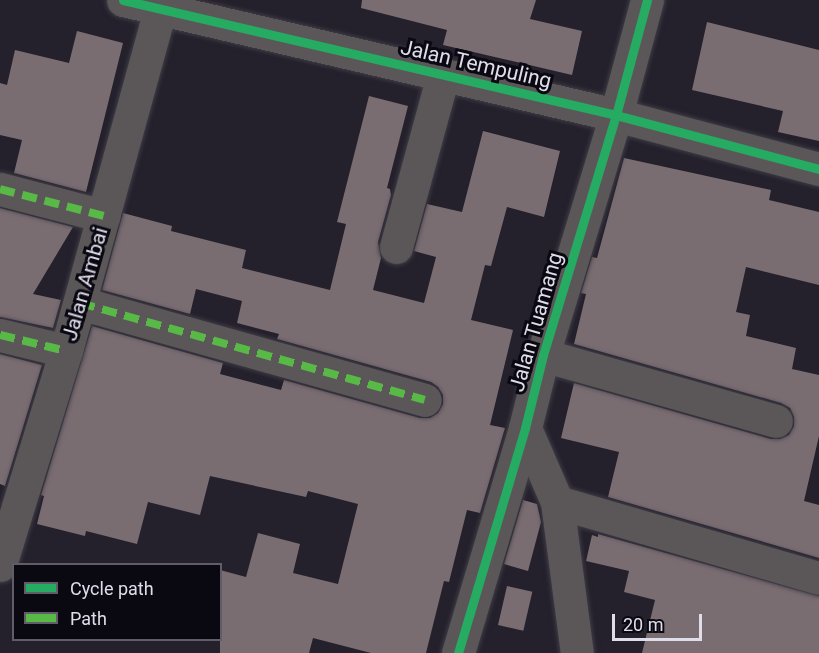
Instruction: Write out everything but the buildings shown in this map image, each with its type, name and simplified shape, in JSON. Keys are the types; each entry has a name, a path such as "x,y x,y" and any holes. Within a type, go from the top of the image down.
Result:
{"street":[{"name":"Jalan Tempuling","path":"123,0 161,4 443,75 616,115 819,169"},
{"name":"Jalan Tuamang","path":"458,653 525,428 543,355 616,115 646,0"},
{"name":"Jalan Ambai","path":"0,565 80,303 161,4"},
{"path":"396,247 443,75"},
{"path":"0,189 104,216"},
{"path":"80,303 425,400"},
{"path":"0,335 66,351"},
{"path":"543,355 776,421"},
{"path":"525,428 557,502 577,653"},
{"path":"557,502 819,578"}],"marked path":[{"path":"0,189 104,216"},
{"path":"80,303 425,400"},
{"path":"0,335 66,351"}],"cycle path":[{"path":"123,0 616,115 819,169"},
{"path":"458,653 525,428 543,355 616,115 647,0"}]}
